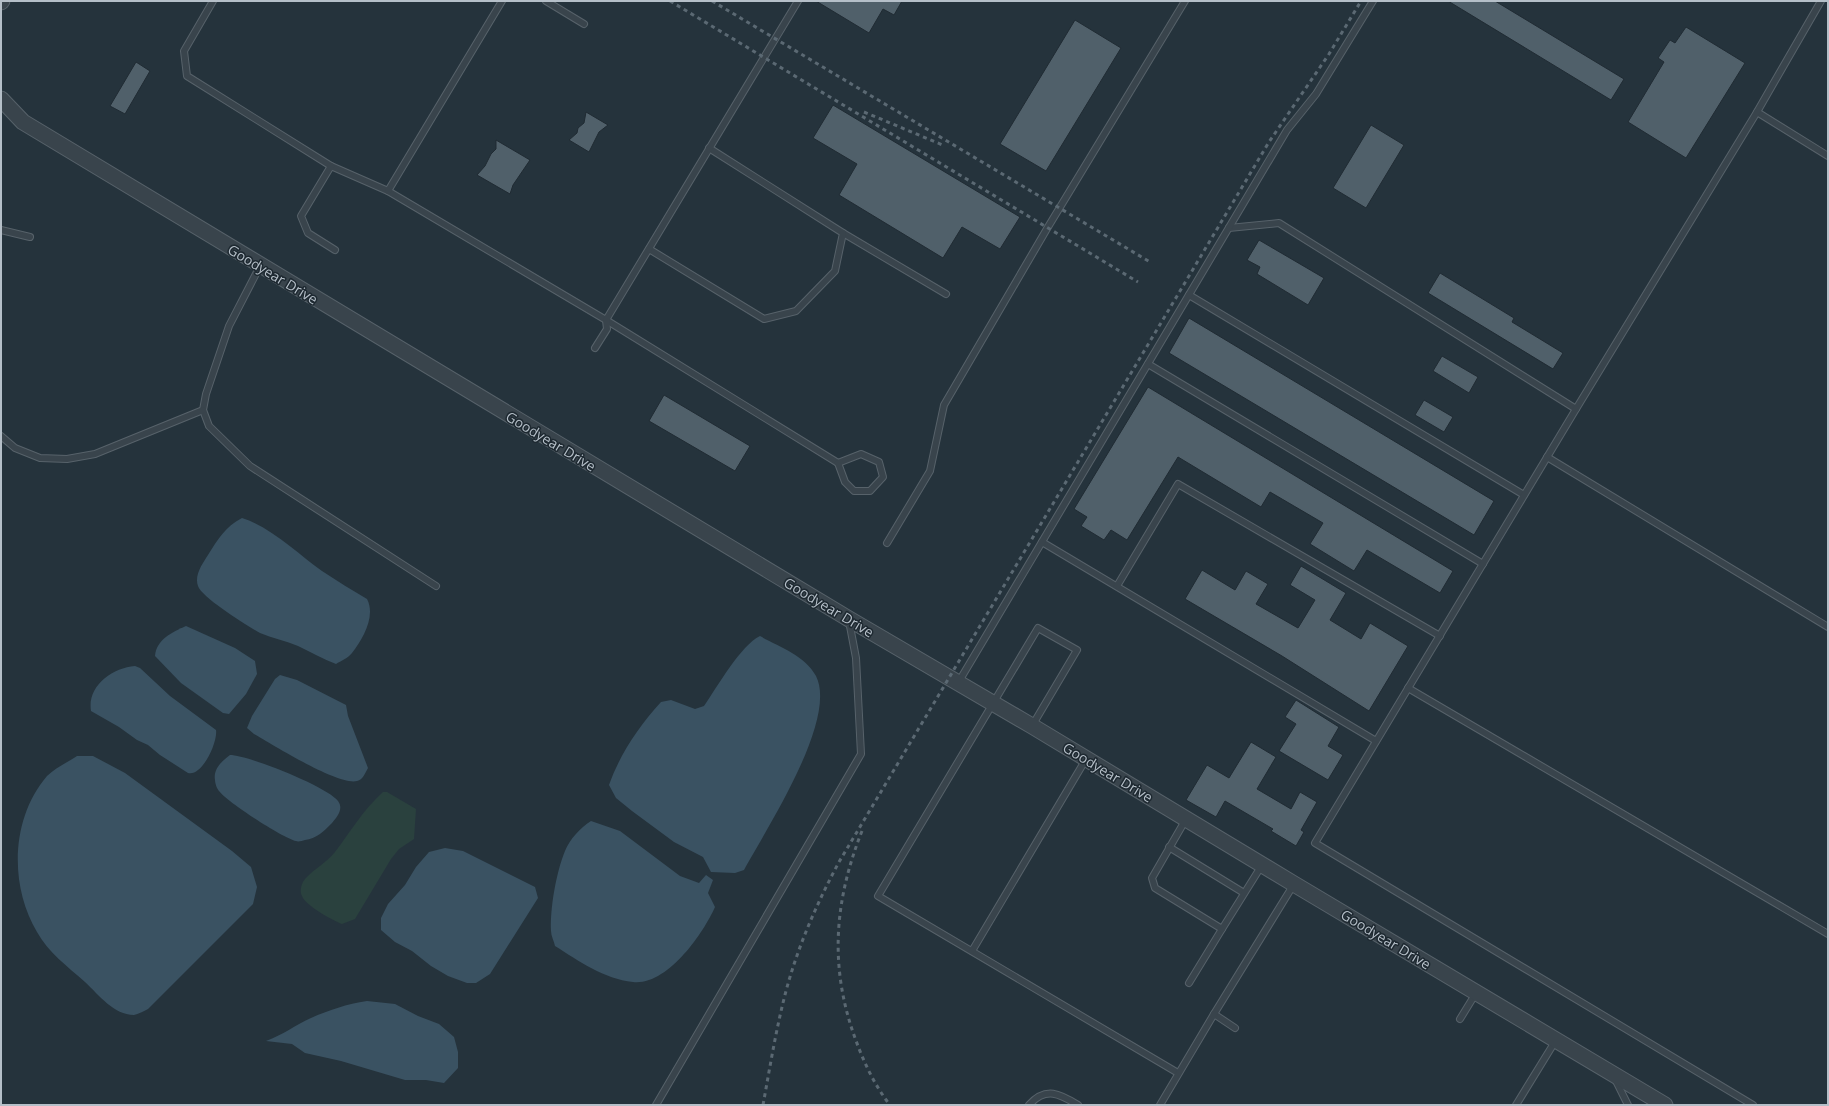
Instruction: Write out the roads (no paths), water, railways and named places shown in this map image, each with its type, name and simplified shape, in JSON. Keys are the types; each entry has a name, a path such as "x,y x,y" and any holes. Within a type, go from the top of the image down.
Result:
{"street":[{"name":"Goodyear Drive","path":"1,99 23,122 260,266 848,619 1032,726 1186,820 1665,1105"}],"lane":[{"path":"213,1 184,51 187,76 331,166 388,191 606,320 838,463 844,482 854,492 870,491 883,477 879,462 861,454 838,463"},
{"path":"388,191 502,1"},
{"path":"546,1 584,24"},
{"path":"595,348 607,329 606,320 798,1"},
{"path":"887,543 930,471 944,405 1048,227 1185,1"},
{"path":"958,683 1288,130 1316,94 1373,1"},
{"path":"1753,1105 1315,843 1576,409 1757,112 1821,1"},
{"path":"1757,112 1828,156"},
{"path":"709,148 843,233 946,294"},
{"path":"331,166 301,216 308,233 336,250"},
{"path":"1229,228 1279,223 1576,409"},
{"path":"1,230 30,237"},
{"path":"649,248 764,319 796,311 835,270 843,233"},
{"path":"260,266 229,326 206,394 203,410 209,426 250,466 436,586"},
{"path":"1189,295 1524,495"},
{"path":"1148,364 1483,564"},
{"path":"1,436 15,448 40,458 66,459 95,454 203,410"},
{"path":"1547,457 1828,627"},
{"path":"1117,586 1178,484 1440,636"},
{"path":"1042,542 1376,741"},
{"path":"656,1105 861,754 856,658 848,619"},
{"path":"1032,726 1076,650 1038,628 878,896 1178,1073"},
{"path":"1408,688 1828,934"},
{"path":"972,951 1086,759"},
{"path":"1186,820 1152,878 1155,888 1222,929"},
{"path":"1169,847 1244,893"},
{"path":"1189,983 1262,865"},
{"path":"1160,1105 1294,884"},
{"path":"1460,1019 1476,992"},
{"path":"1214,1014 1235,1028"},
{"path":"1516,1105 1556,1039"},
{"path":"1613,1073 1628,1105"},
{"path":"1029,1105 1036,1098 1048,1092 1063,1096 1078,1105"}],"water":[{"path":"242,518 253,522 274,534 322,571 367,599 370,613 367,627 360,641 349,656 336,664 298,646 260,633 216,604 201,591 198,586 197,578 202,565 222,534 231,525"},
{"path":"186,626 235,648 255,661 257,674 246,694 229,714 223,713 181,683 155,656 158,645 166,637"},
{"path":"760,636 791,652 805,662 816,676 820,695 817,719 809,746 796,774 744,870 735,873 711,872 703,857 674,842 632,811 616,798 609,785 624,751 645,721 661,702 671,700 695,709 704,706 737,657 745,648"},
{"path":"135,666 140,668 170,696 216,730 212,750 199,770 193,773 188,773 160,755 148,745 137,740 119,727 91,711 91,702 97,686 118,670"},
{"path":"280,675 297,680 346,705 348,716 368,768 361,779 357,781 348,781 321,771 254,734 247,728 252,716 275,679"},
{"path":"230,755 253,760 304,780 319,788 338,801 340,804 340,810 338,816 323,832 309,839 300,841 289,838 268,827 243,811 218,790 215,781 215,772 221,763"},
{"path":"77,756 93,756 125,773 232,851 251,867 257,887 253,904 148,1009 134,1015 120,1012 113,1008 53,953 37,932 28,914 22,894 18,873 18,852 26,811 35,793 47,776"},
{"path":"591,821 620,831 680,876 699,883 706,875 713,880 708,893 715,907 702,931 693,944 671,967 658,976 646,981 633,982 612,977 573,958 555,946 551,933 551,922 556,880 565,851 570,842 579,830"},
{"path":"445,848 463,851 535,887 538,898 490,974 476,983 467,983 448,976 431,966 412,951 395,942 381,930 381,918 388,904 405,885 416,867 429,852"},
{"path":"367,1001 395,1004 418,1016 439,1024 454,1037 458,1052 458,1068 444,1083 426,1080 405,1080 341,1061 305,1053 292,1044 266,1041 325,1012"}],"railway":[{"path":"670,1 1138,282"},
{"path":"712,1 1150,262"},
{"path":"763,1105 779,1020 796,958 823,893 839,862 1269,142 1329,54 1361,1"},
{"path":"864,112 945,146"},
{"path":"862,831 852,858 840,912 838,938 839,965 842,991 858,1046 872,1077 890,1105"}]}
